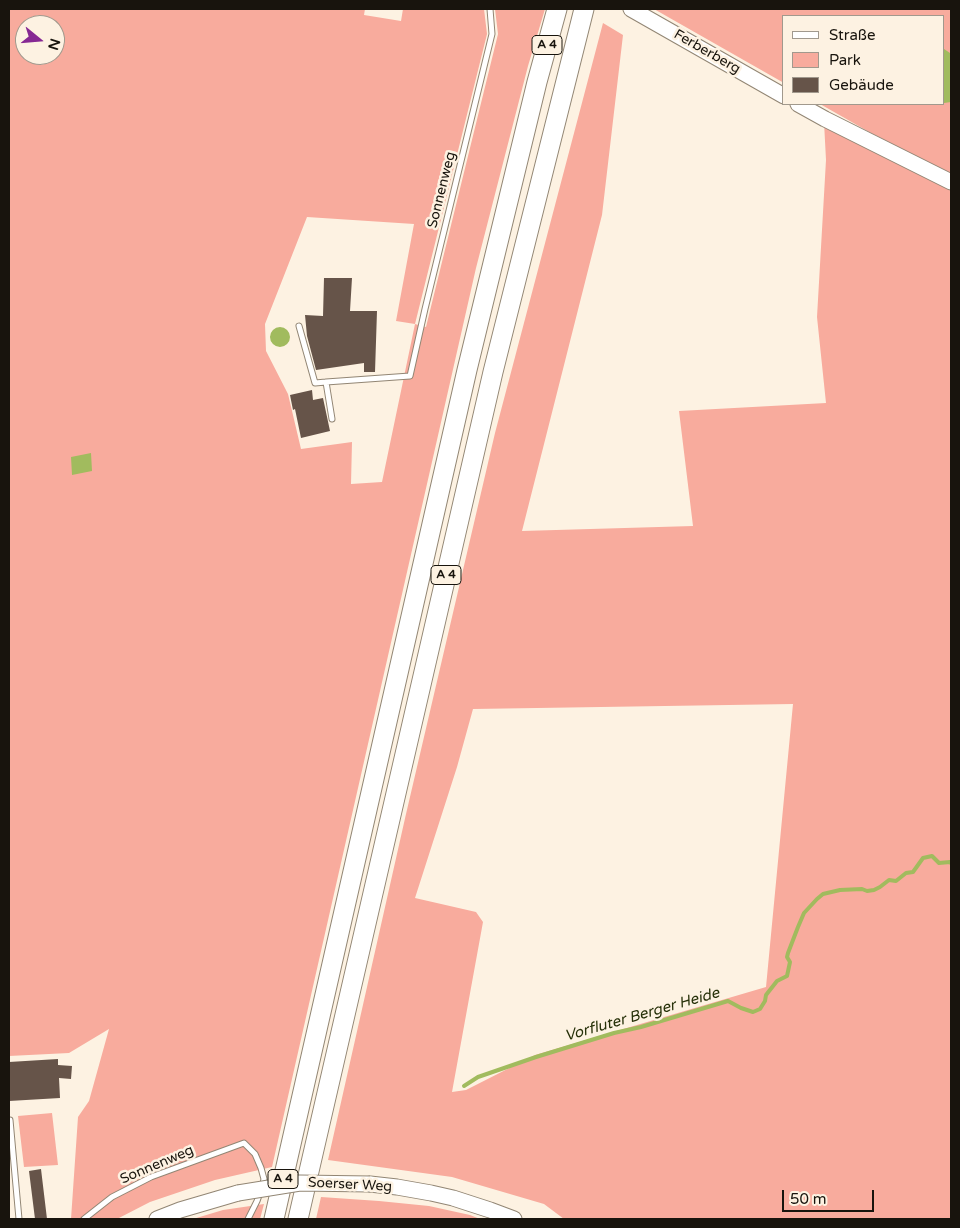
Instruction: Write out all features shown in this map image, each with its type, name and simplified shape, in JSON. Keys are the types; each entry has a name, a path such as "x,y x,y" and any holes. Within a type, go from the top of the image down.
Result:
{"highway":[{"name":"A 4","path":"274,1219 469,360 537,82 557,9"},
{"name":"A 4","path":"298,1219 492,372 584,9"}],"main road":[{"name":"Ferberberg","path":"631,9 782,95"},
{"path":"800,105 951,182"},
{"name":"Soerser Weg","path":"158,1219 180,1210 238,1193 300,1183 370,1184 397,1187 453,1198 514,1219"}],"lane":[{"name":"Sonnenweg","path":"326,382 410,376 492,34 490,9"},
{"path":"299,326 314,382 326,382 332,419"},
{"path":"10,1120 18,1219"},
{"name":"Sonnenweg","path":"84,1219 112,1197 151,1177 244,1143 255,1154 264,1179 257,1201 248,1219"}],"green space":[{"path":"9,9 365,9 364,15 401,21 403,9 484,9 487,34 415,324 426,327 498,34 495,9 545,9 528,66 476,268 272,1167 215,1180 150,1202 117,1219 71,1219 78,1117 89,1101 109,1029 69,1053 9,1056","holes":["307,217 414,224 396,321 415,324 382,482 351,484 352,442 301,449 288,394 266,351 265,324"]},
{"path":"654,9 951,9 951,174 871,133 822,105 945,105 945,15 782,15 782,82"},
{"path":"603,23 623,35 602,215 522,531 693,526 679,411 826,403 817,317 826,160 824,122 951,190 951,1219 564,1219 544,1204 452,1177 328,1160 495,433","holes":["793,704 766,987 535,1055 466,1090 452,1092 483,922 476,912 415,898 457,767 473,709"]},
{"path":"52,1113 58,1165 24,1167 18,1116"},
{"path":"321,1197 429,1206 480,1219 316,1219"},
{"path":"264,1204 260,1219 193,1219 223,1210"}],"shaded area":[{"path":"945,50 951,56 951,102 945,103"},
{"path":"280,327 287,330 290,337 287,344 280,347 273,344 270,337 273,330"},
{"path":"91,453 92,471 72,475 71,457"}],"building":[{"path":"324,278 352,278 350,311 377,311 375,372 364,372 364,363 316,370 307,336 305,315 323,316"},
{"path":"312,390 313,400 323,398 330,431 301,438 290,395"},
{"path":"58,1059 58,1065 72,1066 71,1079 59,1078 60,1098 9,1101 9,1062"},
{"path":"41,1169 47,1219 35,1219 29,1171"}],"waterway":[{"name":"Vorfluter Berger Heide","path":"464,1086 478,1077 536,1057 728,1001 753,1012 760,1009 766,995 777,981 787,976 790,962 787,957 788,953 804,913 823,894 840,890 874,890 889,880 896,881 906,873 913,872 923,858 932,856 939,863 951,863"}]}
